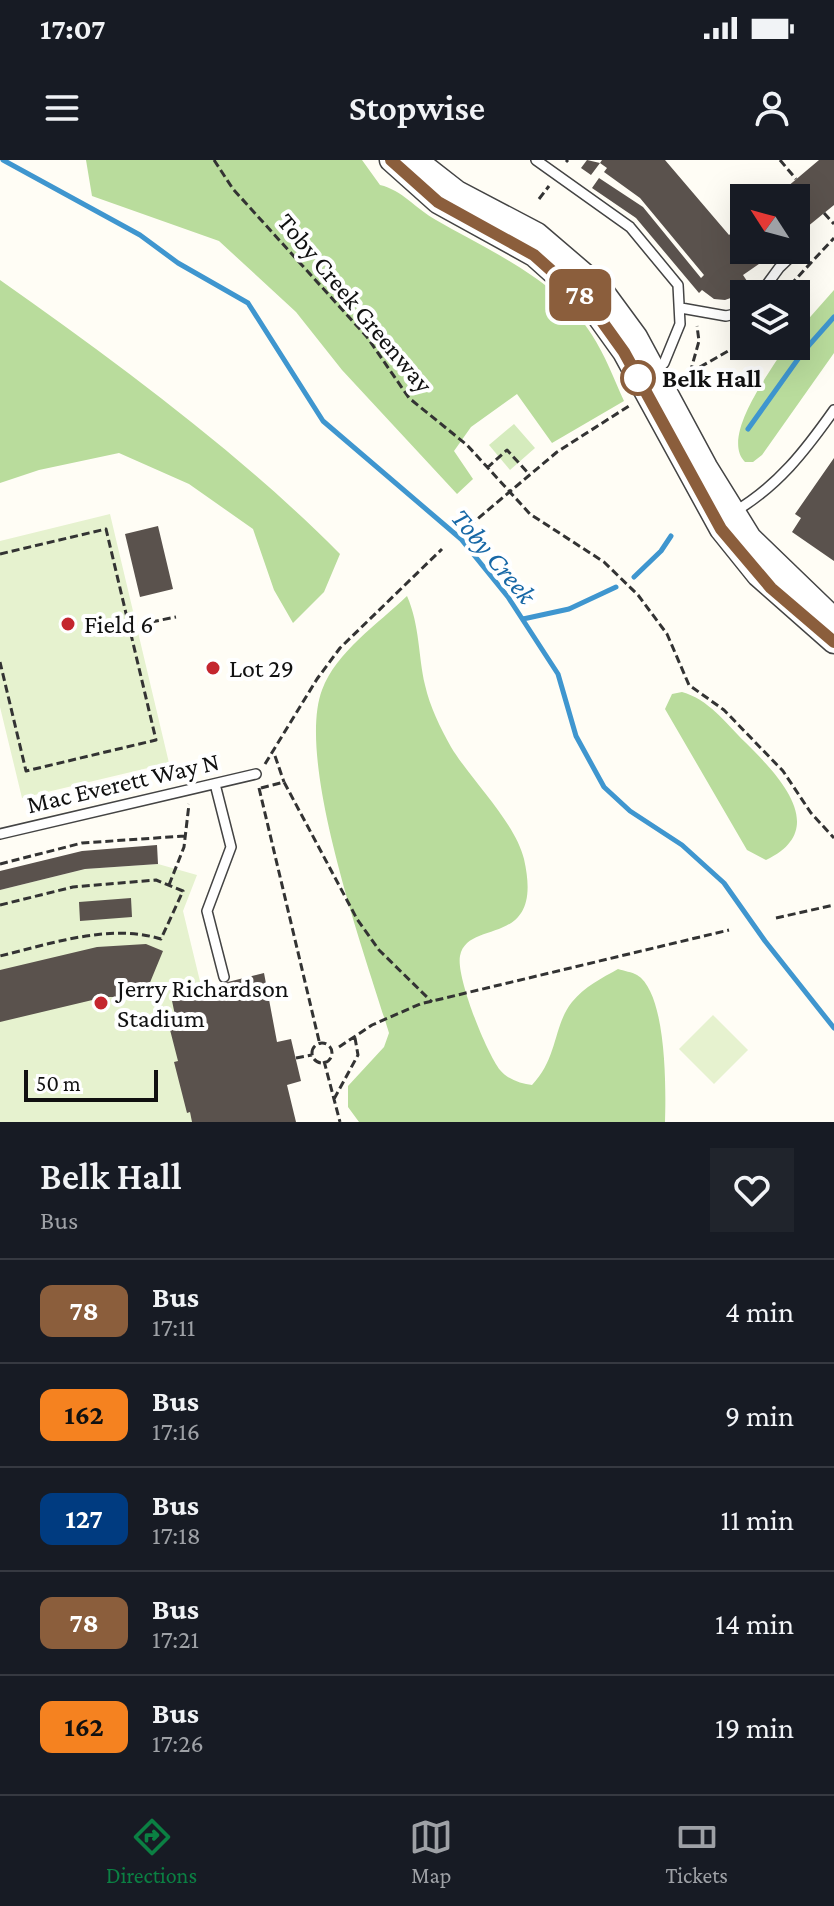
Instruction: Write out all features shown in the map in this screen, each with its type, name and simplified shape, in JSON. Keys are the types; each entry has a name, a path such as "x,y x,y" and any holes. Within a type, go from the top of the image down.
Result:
{"street":[{"path":"391,160 438,202 513,241 561,277 606,325 651,384"},
{"path":"416,160 457,192 522,225 565,255 616,307 651,384 758,575 834,642"},
{"path":"725,518 834,619"}],"lane":[{"path":"536,160 630,227 678,285 681,308 673,345 651,384"},
{"path":"770,280 783,264"},
{"path":"681,308 730,315"},
{"path":"725,518 780,478 805,452 834,410"},
{"name":"Mac Everett Way N","path":"0,834 256,774"},
{"path":"215,784 231,847 207,911 224,977"}],"path":[{"name":"Toby Creek Greenway","path":"214,160 233,189 378,350 409,398 455,435 543,524 604,562 631,588 667,634 689,685 724,710 762,748 834,838"},
{"path":"780,160 796,179"},
{"path":"539,199 549,186"},
{"path":"824,213 832,218 834,224"},
{"path":"795,280 834,238"},
{"path":"690,373 699,341 697,326"},
{"path":"469,526 579,436 651,384 690,373 730,350"},
{"path":"487,468 507,450 530,475"},
{"path":"0,554 106,529 156,740 26,771 0,662"},
{"path":"320,1045 256,774 275,754 317,679 340,648 442,549"},
{"path":"151,622 176,617"},
{"path":"129,626 144,623"},
{"path":"275,754 284,782 357,919 379,950 432,1002"},
{"path":"246,791 284,782"},
{"path":"169,885 185,836 189,803"},
{"path":"0,864 82,843 185,836"},
{"path":"0,905 73,887 156,880 183,891 161,939 146,934 83,937 0,956"},
{"path":"776,918 834,905"},
{"path":"339,1047 404,1010 729,930"},
{"path":"334,1099 358,1055 354,1036"},
{"path":"329,1043 333,1059 314,1064 312,1055 310,1047 329,1043"},
{"path":"296,1058 312,1055"},
{"path":"324,1061 340,1122"}],"green space":[{"path":"86,160 362,160 380,185 522,268 561,298 592,335 624,401 552,443 517,394 471,427 454,451 473,479 457,494 342,370 296,312 219,241 92,196"},
{"path":"0,280 132,376 219,445 340,554 324,592 293,623 274,590 253,529 189,484 119,453 39,470 0,483"},
{"path":"834,290 834,353 762,455 753,462 745,462 739,451 739,437 750,404 777,360 810,360 810,317"},
{"path":"514,424 535,448 510,470 489,445"},
{"name":"Field 6","path":"110,514 169,763 22,798 0,707 0,541"},
{"path":"407,596 417,629 425,685 436,717 451,747 512,831 524,859 528,888 524,907 515,920 466,944 460,956 467,997 487,1048 503,1073 523,1084 532,1085 547,1064 561,1021 572,1002 594,983 618,969 635,974 647,985 659,1021 663,1043 665,1122 359,1122 348,1107 348,1086 384,1047 389,1033 351,910 325,810 316,722 322,690 337,663"},
{"path":"682,692 700,700 724,720 771,770 792,801 797,817 795,833 785,847 766,860 747,850 665,709 672,694"},
{"name":"Jerry Richardson Stadium","path":"158,864 197,875 183,911 234,1122 0,1122 0,890 85,869"},
{"path":"713,1015 748,1050 714,1084 679,1049"}],"building":[{"path":"587,160 600,163 591,175 581,168"},
{"name":"Belk Hall","path":"602,160 665,160 730,234 730,264 759,264 743,275 746,280 730,280 730,298 714,299 702,290 699,293 636,218 592,188 599,178 643,207 701,278 704,275 640,198 604,172 607,168 600,163"},
{"path":"819,160 834,160 834,205 810,225 810,184 791,184"},
{"path":"834,458 834,561 792,532 801,518 795,514"},
{"path":"158,526 173,589 140,597 125,534"},
{"path":"157,845 158,864 85,869 0,890 0,871 82,851"},
{"path":"131,898 132,917 80,921 79,902"},
{"path":"146,944 163,951 144,997 105,997 0,1022 0,970 97,947"},
{"path":"264,973 277,1042 291,1039 301,1081 287,1085 296,1122 192,1122 174,1062 178,1061 168,1022 176,1020 171,996"}],"waterway":[{"name":"Toby Creek","path":"3,160 140,235 178,263 248,303 323,421 461,539 508,597 558,674 576,736 604,787 630,811 682,845 724,883 834,1028"},
{"path":"748,429 803,352 834,317"},
{"path":"634,577 661,551 671,536"},
{"path":"523,619 569,609 616,587"}],"bus line":[{"name":"78","path":"391,160 405,176 438,202 525,248 591,306 624,352 721,529 771,588 834,642"}],"place":[{"name":"Belk Hall","path":"638,378"},
{"name":"Field 6","path":"68,624"},
{"name":"Lot 29","path":"213,668"},
{"name":"Jerry Richardson Stadium","path":"101,1003"}]}
